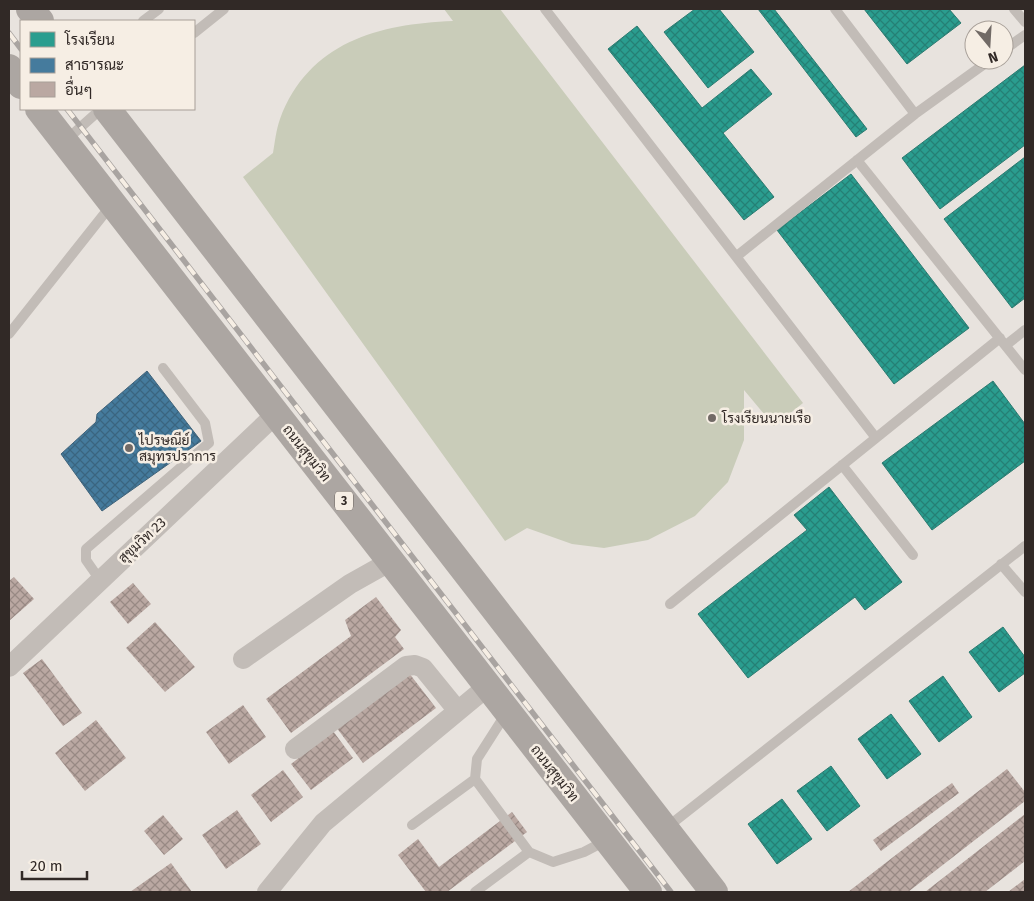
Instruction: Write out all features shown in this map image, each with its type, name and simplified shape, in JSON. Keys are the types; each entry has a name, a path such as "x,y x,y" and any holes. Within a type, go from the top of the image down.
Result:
{"highway":[{"path":"30,9 39,20"},
{"path":"9,68 20,84"},
{"name":"ถนนสุขุมวิท","path":"40,110 607,840 642,890"},
{"path":"108,110 714,892"}],"street":[{"name":"สุขุมวิท 23","path":"9,667 276,414"},
{"path":"243,659 350,584 390,561"},
{"path":"295,749 406,666 415,664 423,668 458,711"},
{"path":"268,892 323,823 488,686"}],"lane":[{"path":"145,20 159,9"},
{"path":"195,32 224,9"},
{"path":"546,9 876,438"},
{"path":"835,9 915,114"},
{"path":"1014,9 1025,22"},
{"path":"1014,43 1025,35"},
{"path":"737,256 915,114 976,70"},
{"path":"64,142 100,110"},
{"path":"857,160 1025,370"},
{"path":"9,334 112,203"},
{"path":"670,604 876,438 1003,342 1025,330"},
{"path":"100,580 86,560 86,549 209,444 206,423 163,368"},
{"path":"842,465 913,555"},
{"path":"666,828 1025,546"},
{"path":"1001,564 1025,592"},
{"path":"508,712 477,759 475,779 529,852 554,862 584,852 607,840"},
{"path":"412,825 475,779"},
{"path":"475,892 529,852"}],"green space":[{"path":"444,9 500,9 803,403 774,426 744,390 744,440 728,482 695,516 648,540 604,548 572,544 527,528 505,541 243,177 273,153 280,119 293,93 309,72 328,55 349,42 373,33 398,27 453,21"}],"building: โรงเรียน":[{"path":"695,9 719,9 754,52 708,88 664,32"},
{"path":"758,9 774,9 867,129 856,137"},
{"path":"864,9 949,9 961,23 907,64"},
{"path":"637,26 702,108 751,69 772,94 723,133 774,197 744,220 608,49"},
{"path":"1025,65 1025,145 940,209 902,158"},
{"path":"1025,157 1025,298 1012,308 944,219"},
{"path":"851,174 969,328 894,384 777,230"},
{"path":"993,381 1025,424 1025,461 932,530 882,463"},
{"path":"829,487 902,582 865,610 855,597 748,678 698,614 807,530 794,515"},
{"path":"1003,627 1025,657 1025,673 999,692 969,652"},
{"path":"943,676 972,717 939,742 909,701"},
{"path":"891,714 921,754 887,779 858,739"},
{"path":"831,766 860,806 827,831 797,791"},
{"path":"782,799 812,839 777,864 748,824"}],"building: สาธารณะ":[{"name":"ไปรษณีย์ สมุทรปราการ","path":"147,371 201,441 102,511 61,454 96,422 97,414"}],"building: อื่นๆ":[{"path":"14,577 34,599 9,621 9,581"},
{"path":"133,583 151,604 128,624 110,602"},
{"path":"376,597 401,630 395,637 404,649 291,733 266,699 351,636 345,620"},
{"path":"155,622 195,667 165,692 126,648"},
{"path":"42,659 82,713 63,726 23,673"},
{"path":"409,673 436,708 363,763 336,727"},
{"path":"243,705 266,737 229,764 206,732"},
{"path":"96,720 126,758 85,791 55,753"},
{"path":"333,731 353,758 311,790 291,764"},
{"path":"1007,769 1025,792 1025,801 908,892 848,892"},
{"path":"283,770 303,797 271,822 251,795"},
{"path":"952,783 959,793 881,851 873,840"},
{"path":"237,810 261,844 226,869 202,835"},
{"path":"512,812 527,832 447,892 426,892 398,855 418,839 439,867"},
{"path":"1025,814 1025,861 985,892 925,892"},
{"path":"163,815 183,839 164,855 144,831"},
{"path":"171,863 192,892 130,892"},
{"path":"1025,879 1025,892 1008,892"}],"railway":[{"path":"9,33 20,48"},
{"path":"68,110 671,892"}],"place":[{"name":"โรงเรียนนายเรือ","path":"712,418"},
{"name":"ไปรษณีย์ สมุทรปราการ","path":"129,448"}]}
